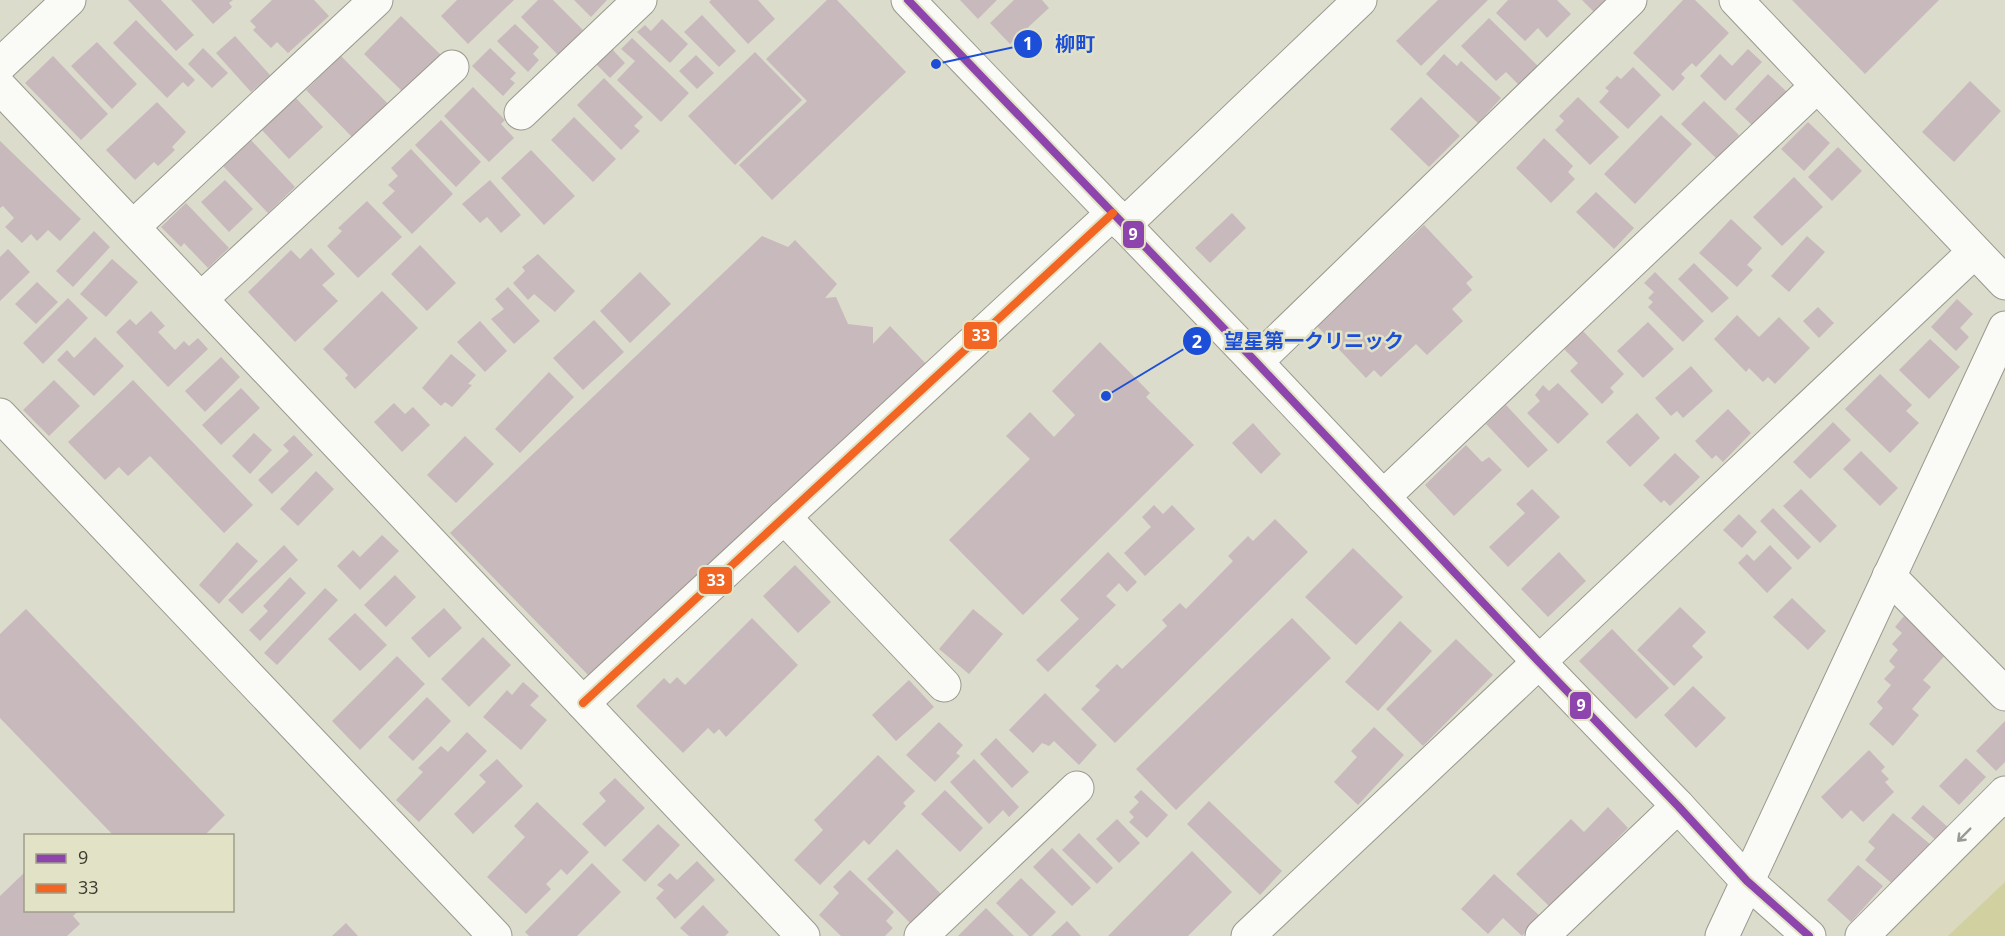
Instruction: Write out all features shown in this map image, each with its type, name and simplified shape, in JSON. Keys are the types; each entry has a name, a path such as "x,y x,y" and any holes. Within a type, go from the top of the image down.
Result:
{"street":[{"path":"0,65 69,0"},
{"path":"133,227 376,0"},
{"path":"521,113 640,0"},
{"path":"908,0 1256,362 1747,881 1809,936"},
{"path":"584,704 784,516 1360,0"},
{"path":"1256,362 1630,0"},
{"path":"1736,0 2005,283"},
{"path":"201,299 452,67"},
{"path":"0,87 803,936"},
{"path":"1383,497 1817,87"},
{"path":"1248,936 1974,252"},
{"path":"1722,936 2005,328"},
{"path":"0,415 495,936"},
{"path":"784,516 945,685"},
{"path":"1889,576 2005,694"},
{"path":"921,936 1077,788"},
{"path":"1862,936 2005,793"},
{"path":"1542,936 1678,806"}],"shaded area":[{"path":"2005,805 2005,936 1872,936"}],"green space":[{"path":"2005,882 2005,936 1948,936"}],"building":[{"path":"128,0 161,0 194,35 176,51"},
{"path":"191,0 233,0 229,3 232,7 213,24"},
{"path":"272,0 314,0 329,16 288,53 277,42 271,48 253,30 256,27 250,21"},
{"path":"457,0 514,0 468,44 441,16"},
{"path":"538,0 553,0 583,30 558,55 521,17"},
{"path":"574,0 607,0 591,17"},
{"path":"711,0 758,0 775,19 748,44 709,2"},
{"path":"827,0 837,0 906,72 772,200 739,165 807,101 766,59"},
{"path":"960,0 997,0 978,19"},
{"path":"1014,0 1042,0 1049,8 1010,44 990,23"},
{"path":"1438,0 1488,0 1421,66 1396,41"},
{"path":"1508,0 1557,0 1571,14 1547,38 1538,28 1525,41 1496,13"},
{"path":"1582,0 1608,0 1595,13"},
{"path":"1683,0 1695,0 1729,33 1696,67 1692,63 1681,74 1685,78 1673,91 1633,53"},
{"path":"1792,0 1939,0 1865,74"},
{"path":"702,15 736,51 719,67 684,32"},
{"path":"401,16 441,55 404,93 364,54"},
{"path":"1489,18 1538,66 1519,85 1506,72 1496,81 1461,46"},
{"path":"662,19 688,44 670,63 637,32 645,25 651,31"},
{"path":"136,20 195,80 188,87 183,82 167,98 113,43"},
{"path":"515,24 539,47 533,54 539,60 528,72 497,41"},
{"path":"235,36 270,75 251,92 216,53"},
{"path":"632,38 689,93 661,122 617,80 635,61 621,49"},
{"path":"97,42 137,84 112,109 71,66"},
{"path":"203,48 228,73 212,88 188,64"},
{"path":"490,48 516,73 510,79 515,83 503,96 472,66"},
{"path":"612,49 625,63 610,78 596,64"},
{"path":"1748,49 1762,62 1725,101 1700,76 1720,54 1732,66"},
{"path":"755,52 802,100 735,165 688,116"},
{"path":"1444,54 1457,66 1461,61 1501,98 1478,123 1426,74"},
{"path":"696,55 714,73 697,89 679,71"},
{"path":"53,56 108,114 81,140 25,83"},
{"path":"341,56 389,105 354,139 306,90"},
{"path":"1633,67 1661,95 1628,129 1599,102 1609,91 1605,88 1617,76 1621,79"},
{"path":"1768,74 1787,92 1754,127 1735,109"},
{"path":"604,78 643,117 634,126 640,131 621,150 577,105"},
{"path":"1970,81 2001,111 1954,162 1922,132"},
{"path":"473,87 505,120 501,124 514,138 489,162 444,116"},
{"path":"294,96 323,127 289,159 260,128"},
{"path":"1421,97 1460,136 1429,167 1390,129"},
{"path":"1578,97 1619,137 1590,165 1555,130 1564,121 1559,116"},
{"path":"1704,101 1739,135 1717,159 1681,124"},
{"path":"157,102 186,132 172,147 175,150 158,166 154,162 135,180 106,150"},
{"path":"1661,115 1692,144 1635,204 1604,174"},
{"path":"574,117 616,159 593,182 551,140"},
{"path":"441,120 481,162 456,187 415,145"},
{"path":"1808,122 1830,143 1804,171 1781,149"},
{"path":"249,138 295,187 268,213 222,165"},
{"path":"1544,138 1573,166 1568,172 1575,179 1551,203 1516,168"},
{"path":"0,141 81,219 60,241 48,230 37,241 31,234 22,243 5,227 14,218 3,206 0,208"},
{"path":"1838,147 1862,171 1832,201 1808,177"},
{"path":"411,149 453,194 412,234 382,203 395,191 388,185 398,176 391,168"},
{"path":"531,150 575,196 544,225 501,178"},
{"path":"1794,177 1823,207 1782,246 1753,217"},
{"path":"225,180 253,209 229,232 201,202"},
{"path":"490,180 521,215 501,233 487,217 480,223 462,204"},
{"path":"1596,192 1634,228 1614,249 1576,212"},
{"path":"367,201 402,237 358,278 327,246 342,231 338,228"},
{"path":"186,203 229,248 208,268 184,243 181,247 161,227"},
{"path":"1232,213 1246,228 1210,263 1195,248"},
{"path":"1731,219 1762,248 1747,265 1753,270 1737,287 1699,253"},
{"path":"1424,225 1473,277 1466,283 1472,290 1452,309 1463,321 1427,355 1416,344 1381,377 1374,370 1366,378 1317,326"},
{"path":"94,231 110,247 73,287 56,271"},
{"path":"762,236 788,247 795,240 837,284 825,298 836,297 848,324 873,327 873,344 890,326 927,365 592,679 450,533"},
{"path":"1807,236 1825,252 1789,292 1771,276"},
{"path":"420,245 456,283 427,311 391,274"},
{"path":"311,248 335,274 322,285 338,301 295,342 248,292 291,250 300,259"},
{"path":"8,249 30,272 0,301 0,257"},
{"path":"538,254 575,291 555,312 534,294 528,300 513,283 525,271 522,267"},
{"path":"112,259 138,282 106,317 80,294"},
{"path":"1694,263 1729,298 1712,313 1678,279"},
{"path":"640,272 671,304 630,343 600,311"},
{"path":"1655,272 1704,321 1683,342 1648,307 1653,302 1648,298 1654,292 1644,283"},
{"path":"37,282 58,302 36,324 15,304"},
{"path":"508,287 540,321 514,344 491,319 504,309 495,299"},
{"path":"382,291 418,328 355,389 345,378 348,375 323,349"},
{"path":"68,298 88,318 43,364 23,343"},
{"path":"1957,299 1973,314 1960,328 1969,337 1956,351 1931,327"},
{"path":"1818,307 1834,323 1819,338 1803,321"},
{"path":"151,311 165,326 158,332 175,350 184,341 189,346 198,338 208,349 168,387 116,332 130,319 136,325"},
{"path":"1737,315 1759,337 1779,317 1810,348 1775,384 1768,377 1763,382 1749,368 1746,372 1714,339"},
{"path":"594,320 624,352 583,390 553,358"},
{"path":"480,321 507,351 485,372 457,342"},
{"path":"1648,322 1674,349 1643,378 1617,351"},
{"path":"1583,331 1624,374 1610,388 1614,392 1602,404 1570,371 1578,363 1564,349"},
{"path":"95,337 124,366 94,396 57,360 67,350 74,358"},
{"path":"1930,339 1960,367 1929,399 1899,370"},
{"path":"1100,342 1150,393 1146,397 1194,445 1023,615 949,540 1030,459 1006,436 1030,412 1054,437 1075,415 1052,391"},
{"path":"451,354 476,375 468,384 472,385 452,407 445,402 441,406 422,388"},
{"path":"221,357 240,377 205,412 185,391"},
{"path":"1691,366 1713,391 1683,418 1677,411 1671,416 1655,398"},
{"path":"549,372 574,397 520,453 495,429"},
{"path":"1880,374 1912,405 1906,411 1919,423 1890,453 1845,409"},
{"path":"54,380 80,406 49,436 23,410"},
{"path":"133,380 253,505 224,533 150,456 128,476 119,467 105,480 68,442"},
{"path":"1558,383 1589,414 1558,444 1527,413 1540,401 1535,395 1543,385 1549,391"},
{"path":"241,388 260,408 221,445 202,425"},
{"path":"394,403 405,414 413,407 430,425 402,452 374,422"},
{"path":"1506,405 1548,450 1528,468 1486,424"},
{"path":"1728,409 1751,433 1723,462 1716,455 1712,459 1695,441"},
{"path":"1637,413 1660,438 1630,467 1606,442"},
{"path":"1833,422 1851,440 1810,479 1793,462"},
{"path":"1253,423 1281,454 1261,474 1232,443"},
{"path":"254,433 272,450 250,474 232,456"},
{"path":"294,435 313,455 272,494 258,480 289,451 283,445"},
{"path":"465,436 494,464 456,503 427,475"},
{"path":"1466,445 1482,462 1489,457 1502,470 1454,516 1425,485"},
{"path":"1861,451 1898,488 1880,506 1843,469"},
{"path":"1675,453 1700,477 1670,506 1664,500 1661,503 1643,485"},
{"path":"316,471 334,489 298,526 280,509"},
{"path":"1532,489 1560,517 1508,567 1489,547 1525,513 1516,504"},
{"path":"1801,489 1837,526 1820,543 1783,506"},
{"path":"1154,505 1163,514 1172,505 1195,529 1145,576 1124,553 1151,527 1142,517"},
{"path":"1773,508 1811,547 1798,560 1760,521"},
{"path":"1739,514 1757,532 1742,548 1723,530"},
{"path":"1275,519 1308,552 1115,743 1081,709 1100,690 1095,686 1117,664 1122,669 1167,626 1162,620 1180,603 1186,609 1233,561 1228,556 1248,536 1253,541"},
{"path":"382,535 399,551 360,590 337,566 353,550 360,557"},
{"path":"237,542 258,561 219,604 199,585"},
{"path":"284,545 298,560 242,614 228,600"},
{"path":"1770,545 1792,568 1767,593 1738,563 1747,554 1754,561"},
{"path":"1353,548 1403,597 1356,645 1305,597"},
{"path":"1108,552 1137,582 1127,592 1119,583 1106,596 1116,605 1048,672 1036,660 1079,619 1060,600"},
{"path":"1559,552 1586,581 1548,617 1521,589"},
{"path":"795,565 831,602 798,633 763,596"},
{"path":"395,575 416,597 386,627 364,605"},
{"path":"290,577 306,593 260,641 249,630 268,611 263,606"},
{"path":"325,588 338,600 277,665 264,653"},
{"path":"1792,598 1826,631 1808,650 1773,617"},
{"path":"1680,607 1706,632 1692,646 1703,657 1674,686 1637,650"},
{"path":"444,608 462,628 429,658 411,638"},
{"path":"26,609 225,815 206,834 112,834 0,718 0,634"},
{"path":"973,609 1003,634 969,674 939,649"},
{"path":"355,613 387,645 360,671 328,639"},
{"path":"1904,616 1947,653 1923,680 1931,687 1912,709 1919,715 1893,746 1869,724 1883,708 1877,702 1891,685 1884,679 1895,667 1889,661 1898,650 1892,644 1902,633 1895,627"},
{"path":"752,618 798,665 726,737 719,729 714,734 708,728 683,753 636,706 664,678 670,684 677,677 685,685"},
{"path":"1292,618 1331,658 1176,810 1136,769"},
{"path":"1400,621 1432,651 1378,711 1345,682"},
{"path":"1612,629 1669,688 1636,719 1579,661"},
{"path":"483,637 511,665 469,707 441,679"},
{"path":"1456,639 1493,675 1423,746 1386,709"},
{"path":"397,656 425,684 360,750 332,721"},
{"path":"909,680 934,707 896,741 872,715"},
{"path":"523,682 539,696 530,705 547,720 521,750 483,717 507,690 512,695"},
{"path":"1693,686 1726,718 1696,748 1664,715"},
{"path":"1045,693 1097,745 1079,765 1054,741 1049,746 1042,743 1033,753 1009,730"},
{"path":"427,697 451,721 413,761 388,737"},
{"path":"2005,721 2005,762 1996,771 1976,751"},
{"path":"939,722 963,745 956,753 960,756 935,782 906,755"},
{"path":"1374,727 1404,755 1358,805 1334,782 1357,757 1351,751"},
{"path":"467,732 487,751 419,822 396,800 423,772 418,768 441,746 448,752"},
{"path":"996,738 1029,772 1012,788 980,754"},
{"path":"1869,750 1885,767 1881,771 1889,779 1885,782 1894,792 1863,822 1851,810 1842,819 1821,797"},
{"path":"878,755 915,791 903,803 906,806 869,845 864,840 820,885 794,860 823,830 814,820"},
{"path":"1966,758 1986,777 1959,805 1939,786"},
{"path":"497,759 523,786 473,834 454,814 486,782 479,775"},
{"path":"974,759 1019,807 1009,817 1003,810 989,824 950,782"},
{"path":"615,778 645,808 605,847 582,824 606,801 599,793"},
{"path":"945,790 983,828 960,852 921,814"},
{"path":"1141,790 1168,815 1147,838 1129,822 1134,817 1129,812 1139,802 1134,797"},
{"path":"1209,801 1282,871 1260,895 1187,824"},
{"path":"537,802 589,852 567,875 561,869 546,884 551,889 526,914 487,877 525,837 514,826"},
{"path":"1923,805 1950,829 1938,842 1911,818"},
{"path":"1608,807 1628,828 1550,907 1516,874 1571,819 1584,832"},
{"path":"1893,813 1931,845 1895,886 1865,860 1875,848 1868,842"},
{"path":"1117,819 1140,843 1119,863 1096,839"},
{"path":"658,824 680,845 645,882 622,860"},
{"path":"1079,833 1113,868 1097,884 1062,850"},
{"path":"1052,848 1091,888 1072,906 1033,867"},
{"path":"897,849 941,894 911,924 867,879"},
{"path":"1192,851 1232,892 1188,936 1108,936"},
{"path":"697,861 715,880 675,919 656,898 664,890 657,885 670,873 677,880"},
{"path":"592,863 621,892 577,936 529,936 525,932"},
{"path":"1858,865 1883,886 1851,922 1827,900"},
{"path":"850,870 894,912 886,921 893,928 885,936 841,936 819,915 839,893 833,887"},
{"path":"24,873 24,912 77,912 73,916 80,924 67,936 0,936 0,896"},
{"path":"1494,874 1540,916 1522,936 1503,918 1488,934 1461,909"},
{"path":"1021,878 1056,912 1032,936 1029,936 996,903"},
{"path":"703,905 729,932 725,936 689,936 680,928"},
{"path":"986,908 1014,936 958,936"},
{"path":"1067,921 1081,936 1051,936"},
{"path":"346,923 358,936 332,936"}],"transit line":[{"name":"9","path":"908,0 1256,362 1747,881 1809,936"},
{"name":"33","path":"583,703 1113,213"}],"place":[{"name":"柳町","path":"936,64"},
{"name":"望星第一クリニック","path":"1106,396"}]}
